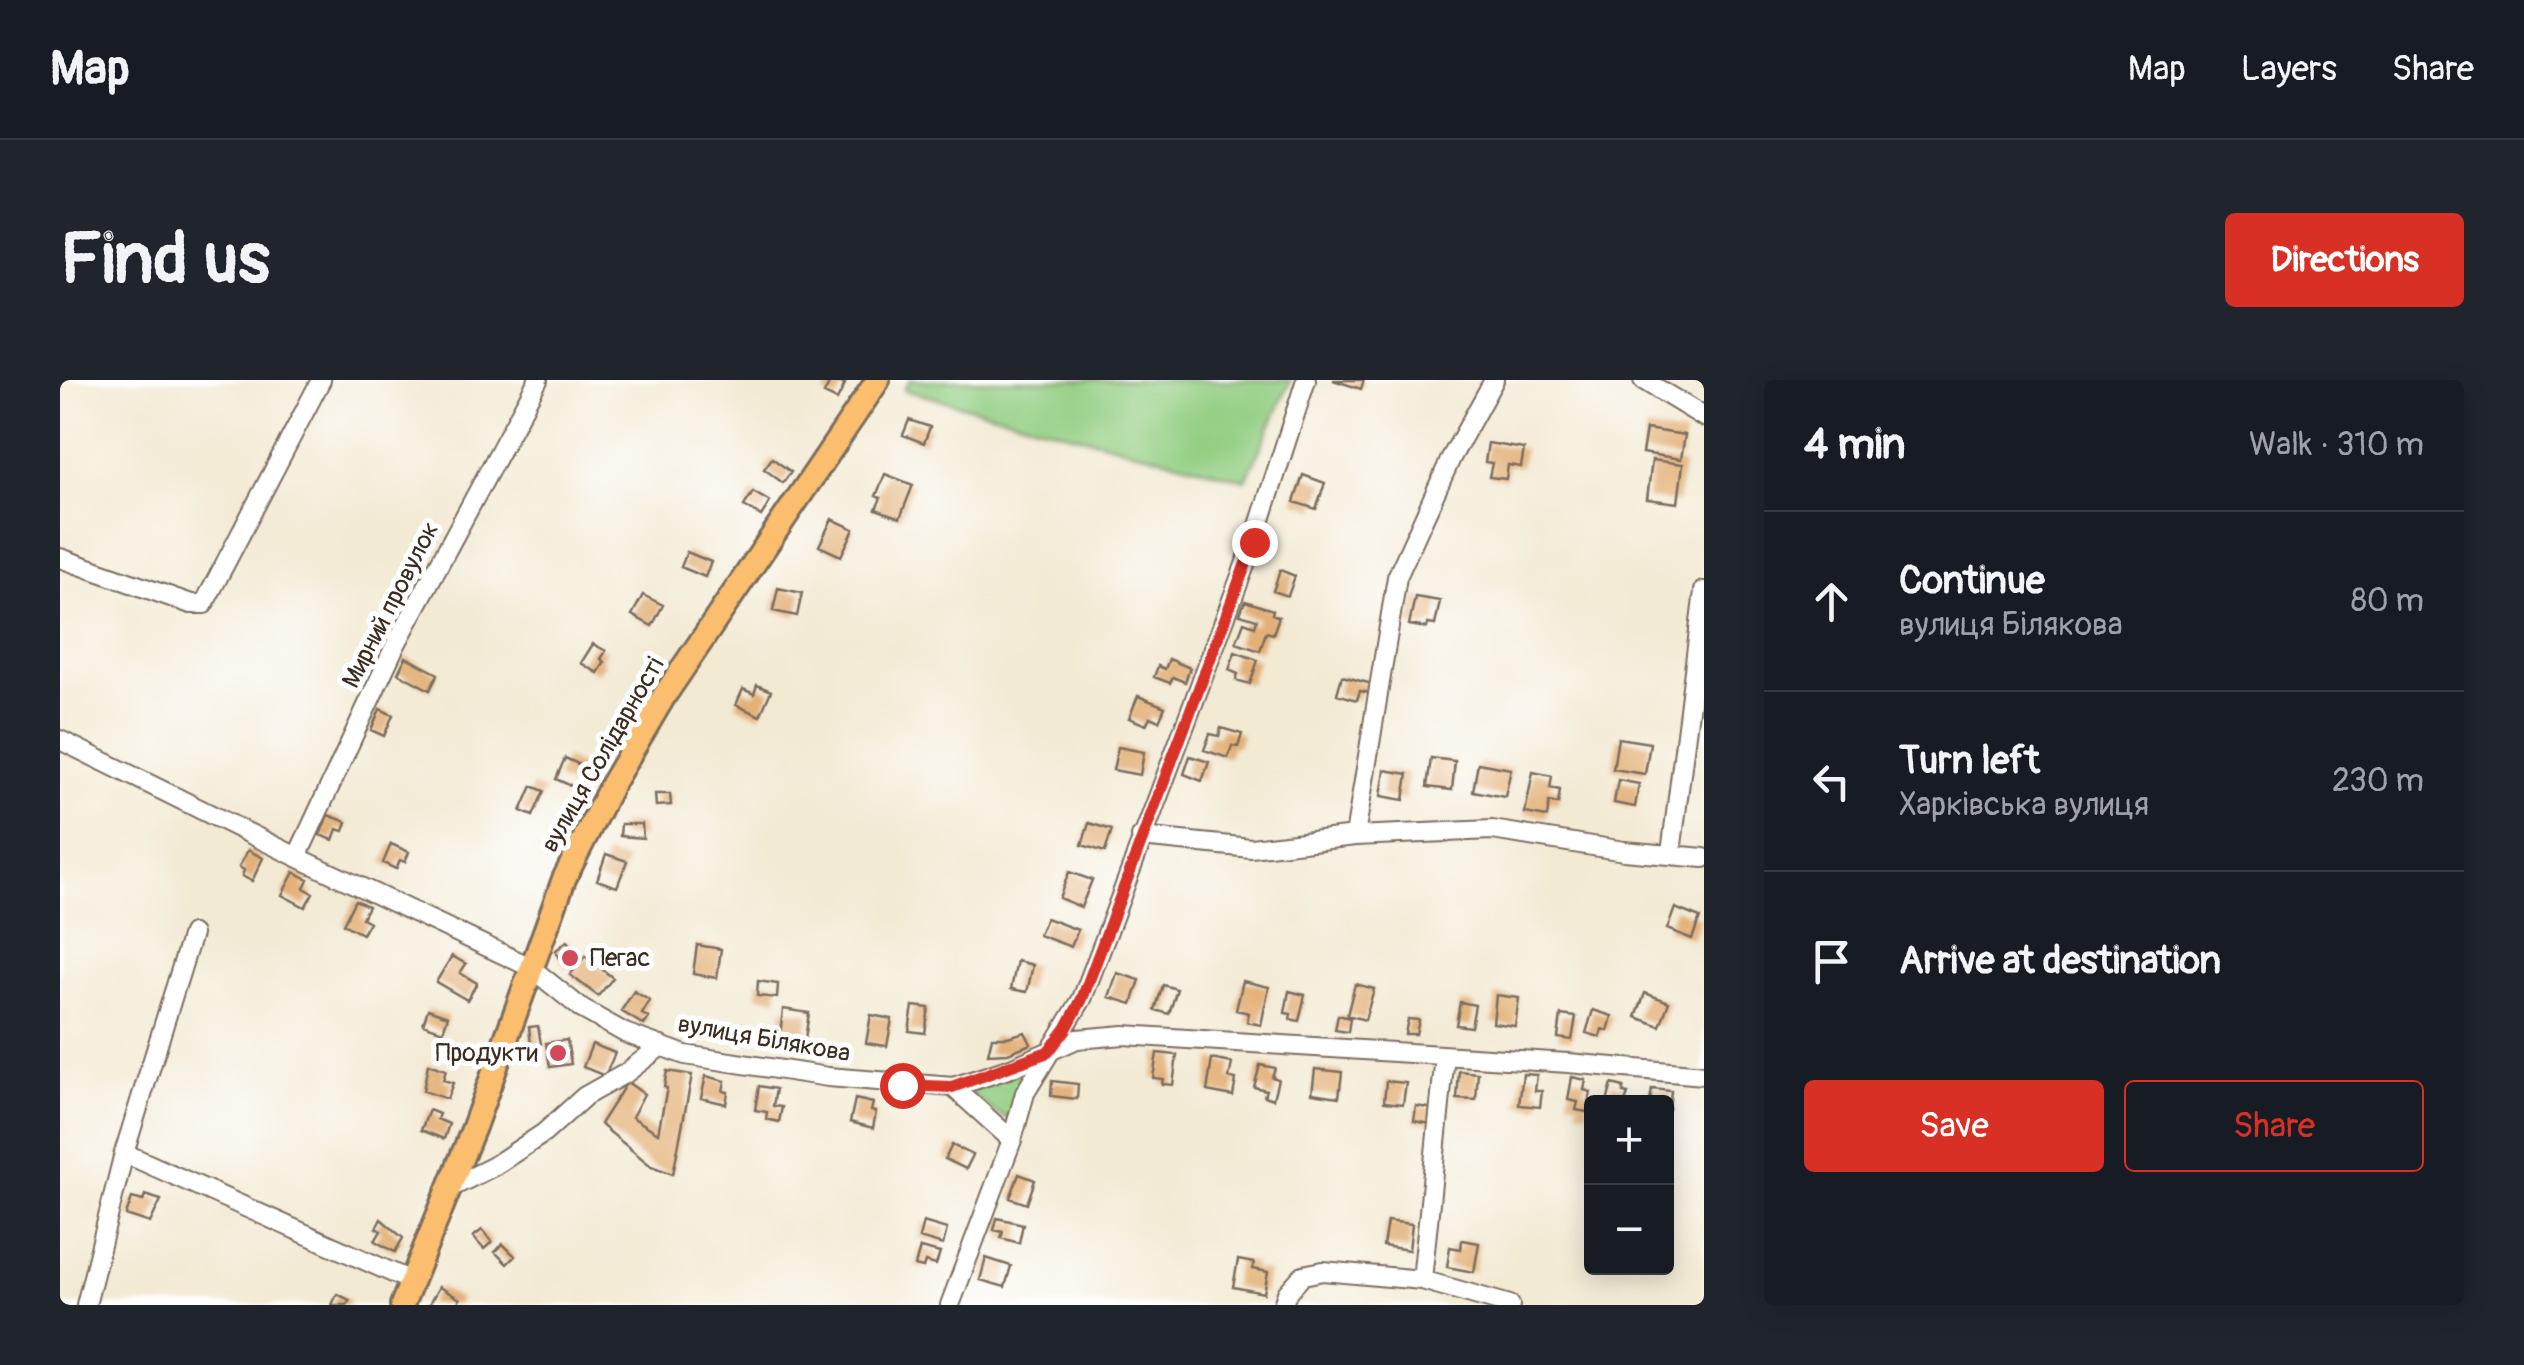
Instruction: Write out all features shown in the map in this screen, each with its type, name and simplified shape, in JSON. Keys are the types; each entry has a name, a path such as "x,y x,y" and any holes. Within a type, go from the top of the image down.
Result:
{"main road":[{"name":"вулиця Солідарності","path":"402,1305 474,1127 564,878 612,784 664,696 878,380"}],"street":[{"path":"60,558 191,604 204,604 322,380"},
{"name":"Мирний провулок","path":"297,858 394,648 538,380"},
{"path":"950,1305 1012,1140 1025,1094 1082,999 1254,542 1306,380"},
{"path":"1354,836 1397,577 1451,458 1494,380"},
{"path":"1643,380 1704,417"},
{"path":"1671,853 1704,591"},
{"name":"вулиця Білякова","path":"60,740 297,858 530,967 582,1008 625,1034 685,1055 828,1077 952,1087 1077,1038 1124,1035 1704,1075"},
{"path":"1141,837 1251,848 1354,836 1492,830 1624,851 1704,858"},
{"path":"86,1305 124,1152 192,934"},
{"path":"448,1189 494,1166 544,1133 585,1096 626,1073 661,1046"},
{"path":"1422,1280 1445,1056"},
{"path":"952,1087 1012,1140"},
{"path":"124,1152 410,1281"},
{"path":"1283,1305 1287,1293 1303,1275 1323,1271 1422,1280 1510,1305"}],"green space":[{"path":"910,380 1291,380 1246,480 904,390"},
{"path":"1035,1064 1011,1120 972,1095 973,1090"}],"building":[{"path":"831,380 845,384 837,400 824,394"},
{"path":"1333,380 1364,380 1361,389"},
{"path":"909,420 930,427 924,443 903,435"},
{"path":"1646,429 1685,435 1681,459 1642,453"},
{"path":"1488,443 1524,449 1521,467 1508,465 1506,479 1489,477 1492,463 1485,462"},
{"path":"772,458 791,472 783,483 764,469"},
{"path":"1652,460 1683,464 1678,503 1647,499"},
{"path":"885,474 913,485 900,518 876,509 881,498 876,496"},
{"path":"1303,475 1325,483 1316,509 1294,502"},
{"path":"753,492 770,502 761,516 744,506"},
{"path":"832,519 854,529 841,556 819,546"},
{"path":"687,552 711,562 705,577 681,567"},
{"path":"1280,570 1295,576 1288,596 1273,591"},
{"path":"778,588 802,593 797,616 773,611"},
{"path":"643,595 663,605 652,626 632,615"},
{"path":"1415,597 1440,601 1435,625 1409,625"},
{"path":"1245,601 1273,610 1272,614 1279,617 1273,634 1266,632 1260,651 1236,643 1244,622 1255,626 1257,619 1240,614"},
{"path":"593,644 606,651 598,673 581,663"},
{"path":"1235,652 1258,660 1250,684 1236,680 1238,674 1229,670"},
{"path":"406,657 438,674 430,690 398,673"},
{"path":"1169,659 1190,668 1185,682 1173,677 1170,683 1154,677 1158,666 1165,669"},
{"path":"1342,676 1372,684 1370,693 1360,691 1357,700 1337,694"},
{"path":"757,685 771,691 760,716 736,705 743,689 754,694"},
{"path":"1138,696 1165,707 1159,721 1150,717 1146,725 1129,718"},
{"path":"380,709 393,715 384,736 371,730"},
{"path":"1221,728 1242,734 1238,747 1232,746 1228,758 1204,750 1210,734 1219,736"},
{"path":"1618,738 1650,743 1645,774 1613,769"},
{"path":"1118,747 1144,752 1140,775 1113,770"},
{"path":"1190,756 1209,762 1202,781 1184,774"},
{"path":"565,758 587,768 578,789 556,779"},
{"path":"1431,758 1455,761 1452,790 1427,787"},
{"path":"1478,763 1511,769 1505,797 1473,791"},
{"path":"1385,770 1408,774 1404,800 1381,796"},
{"path":"1533,772 1552,776 1550,788 1560,790 1558,804 1549,802 1547,817 1525,813"},
{"path":"1618,780 1639,784 1635,807 1614,803"},
{"path":"532,786 544,791 533,816 521,811"},
{"path":"655,794 670,794 671,805 656,806"},
{"path":"328,815 347,822 344,831 337,829 333,840 320,835"},
{"path":"1089,823 1112,830 1105,852 1082,845"},
{"path":"621,824 642,824 643,838 620,836"},
{"path":"391,844 409,852 396,869 383,863"},
{"path":"248,850 263,858 252,881 242,876 244,870 239,867"},
{"path":"606,854 627,861 617,887 597,880"},
{"path":"294,872 308,879 304,888 313,893 305,907 282,895"},
{"path":"1069,872 1092,880 1081,907 1059,898"},
{"path":"355,900 368,906 362,918 369,922 362,934 343,924"},
{"path":"1675,908 1700,918 1692,939 1667,929"},
{"path":"1046,918 1078,930 1071,947 1039,935"},
{"path":"567,941 579,957 566,967 555,951"},
{"path":"697,945 721,949 717,978 693,974"},
{"path":"452,956 466,964 460,973 477,983 467,1000 436,982"},
{"path":"585,956 613,978 598,996 570,975"},
{"path":"1017,961 1033,965 1027,992 1011,989"},
{"path":"1117,973 1140,980 1132,1004 1109,997"},
{"path":"758,981 778,984 777,998 757,996"},
{"path":"1243,981 1269,987 1261,1025 1247,1022 1249,1013 1236,1010"},
{"path":"1355,984 1374,989 1365,1020 1347,1015"},
{"path":"1163,985 1177,989 1169,1014 1155,1010"},
{"path":"634,991 650,1001 642,1014 649,1018 644,1025 621,1011"},
{"path":"1289,991 1305,995 1299,1021 1285,1013"},
{"path":"1645,993 1669,1002 1660,1026 1636,1017"},
{"path":"1496,995 1519,998 1515,1026 1493,1023"},
{"path":"1460,1002 1475,1005 1471,1027 1456,1025"},
{"path":"913,1006 929,1008 925,1033 909,1031"},
{"path":"428,1009 448,1016 443,1031 423,1024"},
{"path":"783,1009 809,1013 805,1039 780,1035"},
{"path":"1593,1010 1612,1016 1608,1031 1602,1029 1600,1037 1586,1033"},
{"path":"871,1015 892,1019 887,1046 866,1043"},
{"path":"1338,1015 1350,1018 1348,1032 1335,1030"},
{"path":"1561,1015 1576,1017 1572,1040 1558,1038"},
{"path":"1408,1019 1419,1020 1416,1034 1405,1034"},
{"path":"538,1026 541,1044 531,1045 529,1027"},
{"path":"1025,1032 1031,1044 1008,1053 988,1054 992,1037"},
{"name":"Продукти","path":"567,1040 571,1064 550,1067 546,1043"},
{"path":"592,1044 615,1053 605,1076 583,1067"},
{"path":"1157,1053 1177,1055 1173,1085 1153,1078"},
{"path":"1212,1059 1232,1063 1229,1078 1236,1079 1233,1096 1207,1091"},
{"path":"428,1064 446,1070 443,1080 453,1083 447,1099 423,1091"},
{"path":"1260,1065 1275,1068 1272,1077 1278,1079 1273,1099 1264,1096 1266,1090 1254,1087"},
{"path":"1315,1069 1342,1072 1339,1097 1312,1093"},
{"path":"667,1071 692,1075 673,1174 651,1166 600,1124 627,1082 644,1094 632,1117 658,1133"},
{"path":"1459,1071 1478,1073 1476,1100 1457,1099"},
{"path":"1523,1074 1537,1075 1535,1091 1542,1091 1540,1107 1519,1105"},
{"path":"706,1076 725,1081 726,1104 701,1098"},
{"path":"1572,1077 1586,1080 1584,1090 1591,1092 1584,1095 1584,1111 1576,1110 1578,1102 1568,1100"},
{"path":"1052,1081 1078,1084 1077,1099 1051,1096"},
{"path":"1386,1081 1406,1083 1403,1104 1384,1102"},
{"path":"1612,1084 1624,1087 1623,1093 1628,1094 1628,1095 1609,1095"},
{"path":"759,1086 776,1089 773,1106 782,1107 779,1122 766,1119 767,1112 755,1110"},
{"path":"1652,1089 1671,1091 1671,1095 1651,1095"},
{"path":"855,1099 873,1103 873,1128 850,1122"},
{"path":"1416,1106 1435,1109 1432,1124 1414,1121"},
{"path":"429,1110 449,1124 444,1139 421,1130"},
{"path":"952,1145 973,1155 966,1169 945,1159"},
{"path":"1019,1174 1035,1180 1027,1204 1010,1198"},
{"path":"145,1195 161,1200 150,1223 126,1215 132,1198 143,1201"},
{"path":"997,1218 1023,1224 1019,1243 1001,1238 1003,1232 994,1230"},
{"path":"381,1219 403,1238 395,1252 375,1241 381,1231 376,1228"},
{"path":"1387,1221 1412,1224 1409,1250 1383,1246"},
{"path":"923,1222 947,1229 943,1245 919,1238"},
{"path":"482,1230 492,1242 484,1249 473,1237"},
{"path":"1462,1240 1479,1243 1474,1272 1447,1267 1450,1247 1461,1249"},
{"path":"503,1244 515,1256 507,1264 495,1252"},
{"path":"920,1248 940,1253 936,1265 925,1262 923,1268 915,1266"},
{"path":"986,1258 1011,1266 1005,1287 980,1280"},
{"path":"1238,1260 1254,1263 1253,1269 1268,1272 1264,1293 1233,1287"},
{"path":"439,1287 460,1299 457,1305 429,1304"},
{"path":"337,1294 350,1300 347,1305 332,1305"}],"place":[{"name":"Пегас","path":"570,958"},
{"name":"Продукти","path":"558,1053"}],"route":[{"path":"902,1085 952,1087 1012,1068 1048,1052 1066,1029 1082,999 1254,542"}]}
